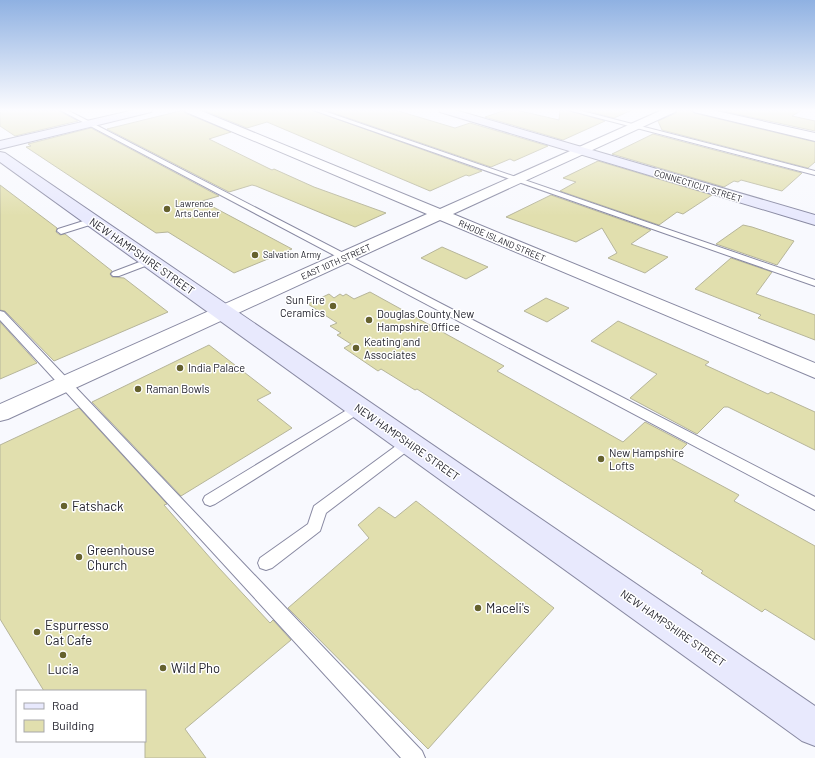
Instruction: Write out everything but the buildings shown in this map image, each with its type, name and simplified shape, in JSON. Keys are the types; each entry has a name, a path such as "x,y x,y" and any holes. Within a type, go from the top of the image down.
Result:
{"street":[{"name":"RHODE ISLAND STREET","path":"274,145 815,371"},
{"name":"CONNECTICUT STREET","path":"562,145 815,220"},
{"name":"EAST 10TH STREET","path":"0,413 593,145"},
{"name":"NEW HAMPSHIRE STREET","path":"0,156 815,728"}],"lane":[{"path":"130,145 815,504"},
{"path":"418,145 815,283"},
{"path":"707,145 815,174"},
{"path":"61,232 93,221"},
{"path":"116,274 150,261"},
{"path":"0,314 416,758"},
{"path":"210,500 359,408"},
{"path":"266,563 315,527 318,510 409,443"}],"place":[{"name":"Lawrence Arts Center","path":"167,209"},
{"name":"Salvation Army","path":"255,255"},
{"name":"Sun Fire Ceramics","path":"333,306"},
{"name":"Douglas County New Hampshire Office","path":"369,320"},
{"name":"Keating and Associates","path":"356,348"},
{"name":"India Palace","path":"180,368"},
{"name":"Raman Bowls","path":"138,389"},
{"name":"New Hampshire Lofts","path":"601,459"},
{"name":"Fatshack","path":"64,506"},
{"name":"Greenhouse Church","path":"79,557"},
{"name":"Maceli's","path":"478,608"},
{"name":"Espurresso Cat Cafe","path":"37,632"},
{"name":"Lucia","path":"63,655"},
{"name":"Wild Pho","path":"163,668"}]}
